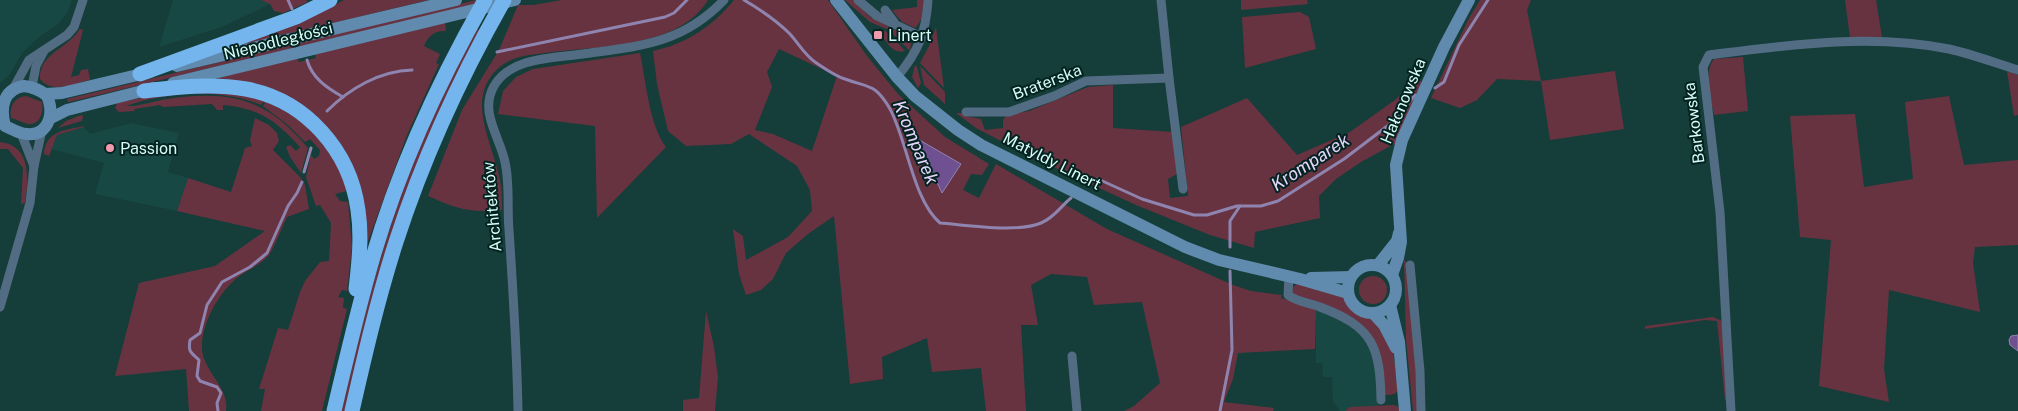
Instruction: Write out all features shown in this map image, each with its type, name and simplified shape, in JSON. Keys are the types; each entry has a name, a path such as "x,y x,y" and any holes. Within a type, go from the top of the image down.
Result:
{"highway":[{"path":"140,74 296,17 330,0"},
{"path":"334,411 369,270 394,195 413,144 465,35 484,0"},
{"path":"352,411 379,298 410,201 446,113 504,0"},
{"path":"144,91 205,86 234,87 258,92 281,101 305,116 329,140 347,168 358,211 359,262 350,345"}],"street":[{"path":"42,130 29,135 21,134 2,126 1,112 5,97 29,60 67,35 74,26 83,0"},
{"name":"Niepodległości","path":"45,94 62,93 456,0"},
{"name":"Niepodległości","path":"51,118 67,110 515,0"},
{"path":"709,14 715,0"},
{"name":"Architektów","path":"518,411 517,351 507,175 505,161 489,116 489,101 493,88 501,76 516,67 535,60 643,46 672,37 690,28 724,0"},
{"name":"Matyldy Linert","path":"836,0 897,77 915,96 944,120 982,145 1185,247 1219,260 1348,293"},
{"path":"858,0 877,16 922,37"},
{"path":"897,77 916,52 927,16 928,0"},
{"path":"1161,0 1183,189"},
{"name":"Hałcnowska","path":"1392,275 1400,253 1401,221 1396,165 1402,140 1444,47 1469,0"},
{"path":"885,10 896,24"},
{"name":"Barkowska","path":"1731,411 1720,212 1703,67 1709,55 1848,41 1890,42 1950,49 2018,70"},
{"path":"32,87 36,66 44,51"},
{"name":"Braterska","path":"966,112 1009,112 1054,96 1086,80 1169,78"},
{"path":"0,307 30,203 34,166 42,130 51,118 48,98 45,94 32,87 24,86 5,97"},
{"path":"21,134 34,166"},
{"name":"Hałcnowska","path":"1378,265 1397,241 1401,221"},
{"path":"1378,265 1392,275 1395,281 1396,294 1390,305 1384,310 1374,313 1366,312 1354,305 1348,293 1351,277 1362,266 1378,265"},
{"path":"1410,265 1420,371 1421,411"},
{"name":"Matyldy Linert","path":"1294,278 1351,277"},
{"path":"1294,278 1288,295 1337,314 1353,323 1368,337 1378,356 1381,400"},
{"path":"1390,305 1397,331 1405,411"},
{"path":"1374,313 1384,325 1399,354"},
{"path":"1072,356 1077,411"}],"shaded area":[{"path":"0,0 72,0 67,13 58,24 39,37 22,53 10,74 0,83"},
{"path":"173,0 261,0 270,4 222,27 159,47"},
{"path":"261,0 306,0 308,2 283,13 274,11 270,4"},
{"path":"344,0 429,0 233,47 321,12"},
{"path":"476,0 493,0 86,98 68,102 67,99"},
{"path":"562,0 708,0 695,15 679,27 659,36 616,45 529,55 503,64 492,74 487,82 482,101 484,122 500,180 502,210 481,211 464,209 428,196 462,110 499,50 518,5 533,5"},
{"path":"734,0 828,0 867,56 898,94 945,137 989,164 982,175 971,174 963,190 979,198 996,164 1107,229 1233,285 1251,291 1282,295 1281,298 1316,308 1315,349 1238,353 1233,379 1224,402 1274,408 1273,411 1124,411 1134,406 1160,383 1142,302 1094,305 1087,277 1051,274 1031,285 1038,325 1021,325 1026,411 986,411 981,368 932,372 927,338 882,357 883,379 850,384 834,216 808,234 786,253 773,279 761,290 746,295 739,274 733,229 743,236 746,260 788,237 812,211 810,190 797,166 749,134 731,144 686,146 668,131 657,84 653,51 688,39 708,26","holes":["779,49 837,76 812,151 773,134 755,130 772,87 767,72"]},
{"path":"845,0 853,0 870,17 907,36 911,43 910,51 889,30 870,22"},
{"path":"917,0 923,0 923,8 921,19 915,28 902,22 892,10 917,7"},
{"path":"1241,0 1307,0 1308,4 1241,10"},
{"path":"1480,0 1531,0 1527,10 1541,81 1497,79 1477,100 1460,108 1431,98 1468,20"},
{"path":"1845,0 1876,0 1882,37 1850,38"},
{"path":"1300,12 1309,17 1316,49 1245,68 1242,17"},
{"path":"445,22 446,31 432,34 424,46 440,54 436,63 439,64 407,135 367,244 364,220 315,118 208,81 296,57 299,62 316,58 315,53"},
{"path":"936,27 944,88 920,63"},
{"path":"80,29 83,30 71,77 79,75 81,70 88,69 90,80 63,87 45,84 40,79 44,63 69,42"},
{"path":"480,29 468,52 345,411 340,411 361,327 403,189 455,69 474,30"},
{"path":"880,29 889,33 905,51 901,52 891,48 882,36 884,34"},
{"path":"640,53 652,115 660,138 666,147 597,218 595,126 498,114 503,91 516,77 533,69"},
{"path":"1743,57 1748,111 1714,115 1708,78 1714,59"},
{"path":"915,65 921,83 918,88 912,77"},
{"path":"920,66 945,92 945,104 924,85"},
{"path":"1615,71 1624,129 1550,140 1541,81"},
{"path":"2007,71 2018,75 2018,115 2014,116"},
{"path":"1417,79 1422,82 1396,143 1361,162 1336,179 1319,196 1320,218 1255,232 1254,248 1210,235 1136,205 1034,158 976,128 956,113 965,113 965,116 981,119 985,130 1003,128 1003,120 1007,115 1029,111 1088,87 1113,85 1113,128 1173,132 1177,174 1168,179 1170,198 1188,196 1181,127 1247,98 1297,155 1350,132 1395,100"},
{"path":"209,90 258,98 297,116 335,157 347,191 335,194 340,201 348,202 352,247 347,291 342,290 338,297 344,298 343,308 347,309 322,411 261,411 265,389 259,389 278,328 288,330 305,281 320,262 329,261 331,223 320,205 316,206 306,177 311,155 314,159 319,156 320,150 310,139 305,142 288,125 263,106 265,103 263,102 261,105 229,96 194,94 142,101 126,106 136,106 189,96 228,97 246,101 278,118 308,148 301,173 290,157 286,147 290,145 296,151 300,147 275,123 247,109 223,105 223,110 217,110 212,104 163,107 160,105 134,109 135,111 119,112 115,108 117,103 158,94"},
{"path":"26,96 42,102 40,117 36,123 26,123 11,118 11,110 15,100"},
{"path":"1949,96 1964,165 2018,160 2018,245 1975,247 1973,263 1980,312 1889,290 1884,369 1889,402 1819,386 1831,240 1800,237 1790,116 1855,114 1864,187 1913,179 1905,102"},
{"path":"81,115 83,116 82,121 58,128 66,121"},
{"path":"255,118 269,125 277,133 279,141 273,150 301,178 305,185 309,209 287,217 269,255 234,281 214,306 203,335 203,353 205,362 224,394 226,411 189,411 186,369 115,376 139,283 215,266 265,231 177,211 188,178 231,192 245,148 252,146 250,140"},
{"path":"131,123 179,133 168,172 188,178 177,211 95,194 104,163 51,149 57,135 84,127 90,134"},
{"path":"84,126 57,135 49,156 44,154 45,146 52,136"},
{"path":"916,138 961,164 942,193"},
{"path":"0,142 10,144 18,149 23,156 27,174 25,203 21,204 23,168 8,149 0,149"},
{"path":"1404,260 1408,264 1416,351 1418,411 1413,411 1406,339"},
{"path":"1373,276 1383,280 1387,290 1383,300 1373,304 1363,300 1359,290 1363,280"},
{"path":"1297,284 1344,297 1353,309 1372,318 1393,350 1398,390 1396,393 1385,395 1370,335 1292,294 1292,288"},
{"path":"1316,308 1351,324 1371,346 1378,384 1378,406 1391,411 1340,411 1333,403 1332,377 1323,377 1322,363 1316,363"},
{"path":"706,311 718,377 715,411 683,411 683,400 699,398"},
{"path":"1713,317 1722,321 1723,326 1728,399 1725,400 1717,321 1705,320 1645,329 1645,326"},
{"path":"2018,335 2018,351 2010,345 2009,340 2011,336"},
{"path":"1394,405 1401,411 1345,411 1350,407"}],"waterway":[{"path":"288,0 292,9"},
{"name":"Kromparek","path":"497,52 665,17 674,13 687,0"},
{"name":"Kromparek","path":"744,0 779,24 815,62 837,76 871,88 880,95 896,122 923,200 940,223 992,228 1031,226 1050,218 1071,198"},
{"name":"Kromparek","path":"1435,88 1444,82 1459,45 1488,0"},
{"path":"307,60 316,77 343,97"},
{"name":"Kromparek","path":"327,111 345,95 366,82 388,74 412,70"},
{"name":"Kromparek","path":"1089,182 1098,179 1142,199 1194,215 1207,215 1237,206 1261,206 1278,201 1344,159 1394,121 1415,95"},
{"name":"Kromparek","path":"304,172 311,148"},
{"name":"Kromparek","path":"218,411 217,403 221,393 217,387 200,381 197,376 199,360 190,350 190,340 200,333 207,305 222,282 250,267 267,253 288,206 302,182"},
{"path":"1230,247 1230,221 1240,206"},
{"path":"1220,411 1232,350 1230,271"}],"place":[{"name":"Linert","path":"878,35"},
{"name":"Passion","path":"110,148"}]}
